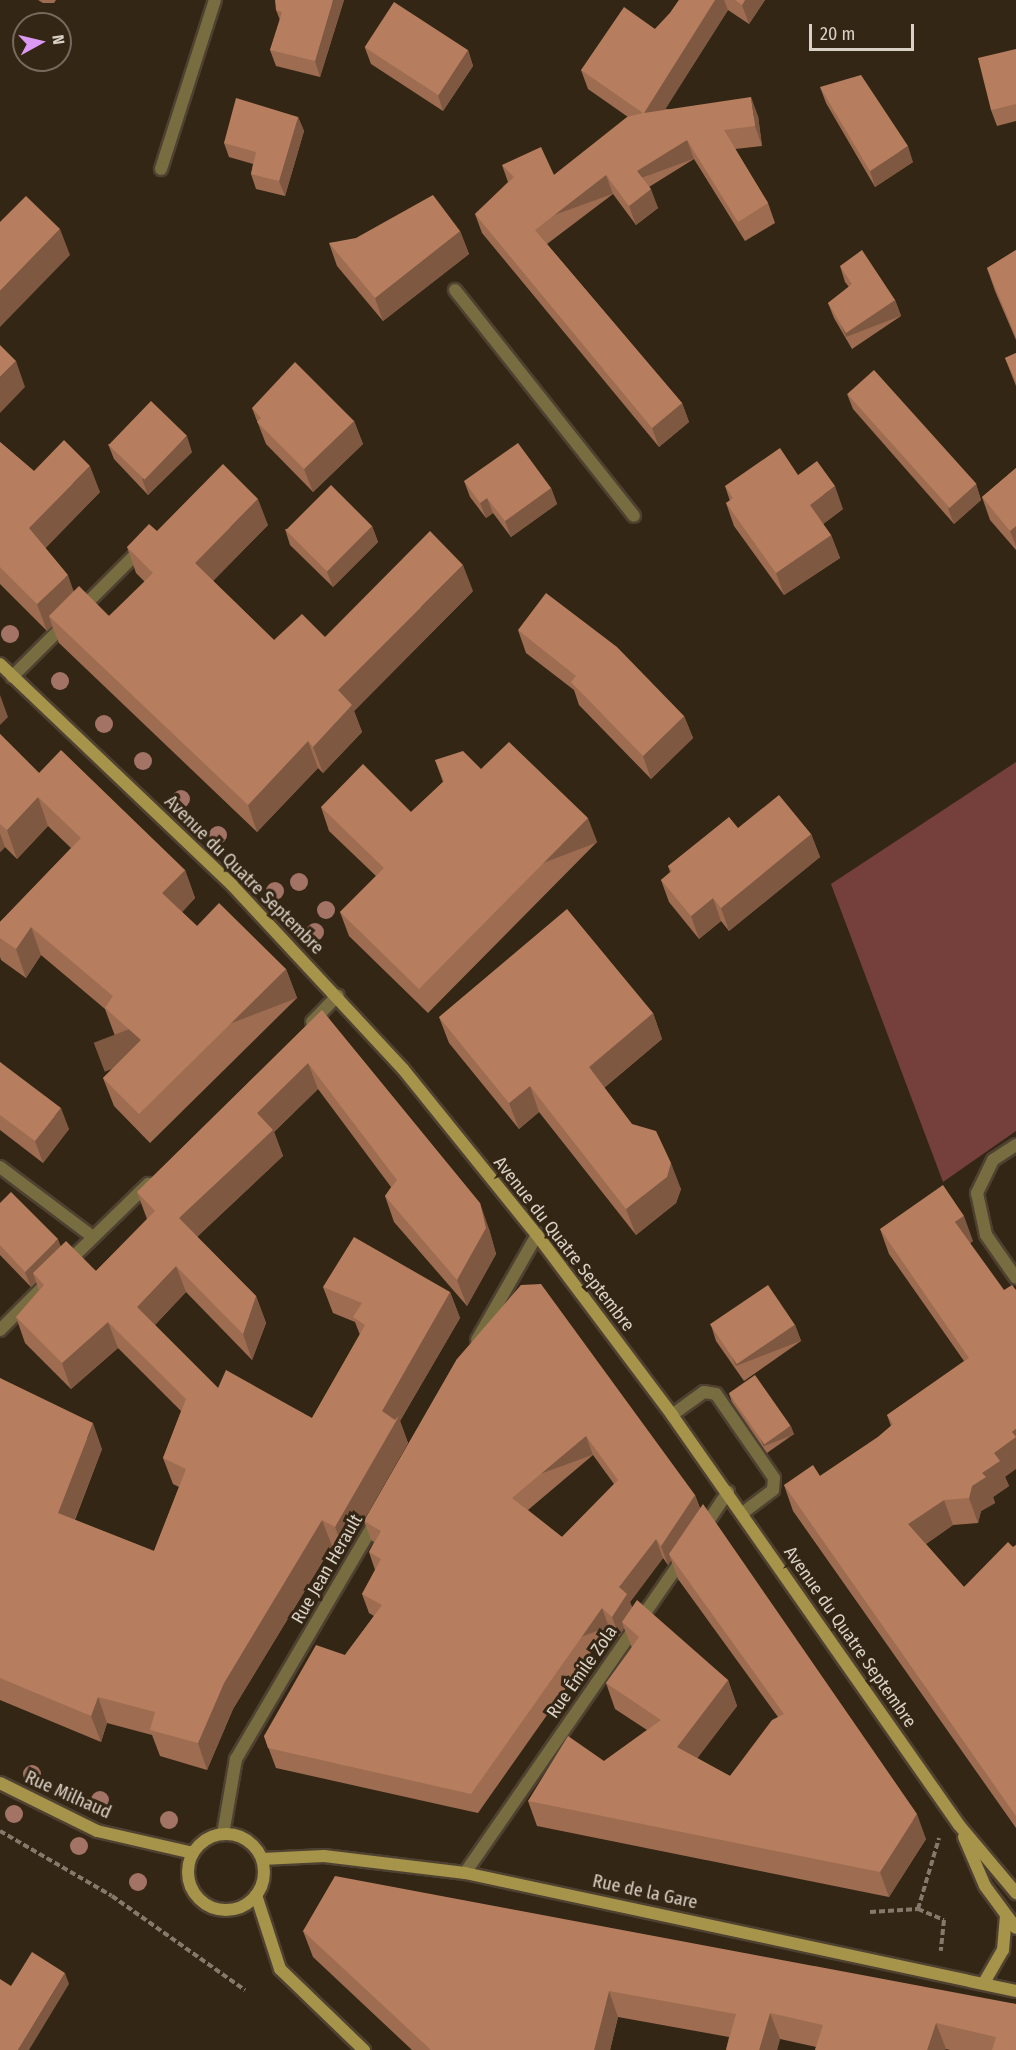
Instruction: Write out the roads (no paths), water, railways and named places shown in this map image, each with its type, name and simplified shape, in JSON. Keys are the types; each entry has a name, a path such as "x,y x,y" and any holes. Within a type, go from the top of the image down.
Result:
{"street":[{"path":"161,169 214,0"},
{"path":"455,290 634,516"},
{"path":"12,676 155,535"},
{"name":"Avenue du Quatre Septembre","path":"0,664 232,885 338,995 537,1234 728,1492 959,1825 1016,1893"},
{"path":"305,1029 338,995"},
{"path":"1016,1145 993,1161 978,1192 986,1235 1016,1278"},
{"path":"0,1167 93,1238"},
{"path":"0,1330 161,1171"},
{"path":"472,1349 537,1234"},
{"path":"672,1415 704,1392 716,1394 774,1478 773,1490 742,1513"},
{"name":"Rue Émile Zola","path":"465,1874 728,1492"},
{"name":"Rue Jean Herault","path":"223,1834 236,1759 385,1504"},
{"name":"Rue Milhaud","path":"0,1783 97,1831 193,1853"},
{"path":"959,1825 985,1886 1016,1928"},
{"path":"256,1895 235,1909 210,1906 192,1889 189,1864 193,1853 223,1834 246,1839 262,1859 256,1895 280,1969 364,2050"},
{"name":"Rue de la Gare","path":"262,1859 324,1856 465,1874 985,1981 1016,1991"},
{"path":"985,1981 1003,1950 1006,1915"}]}
